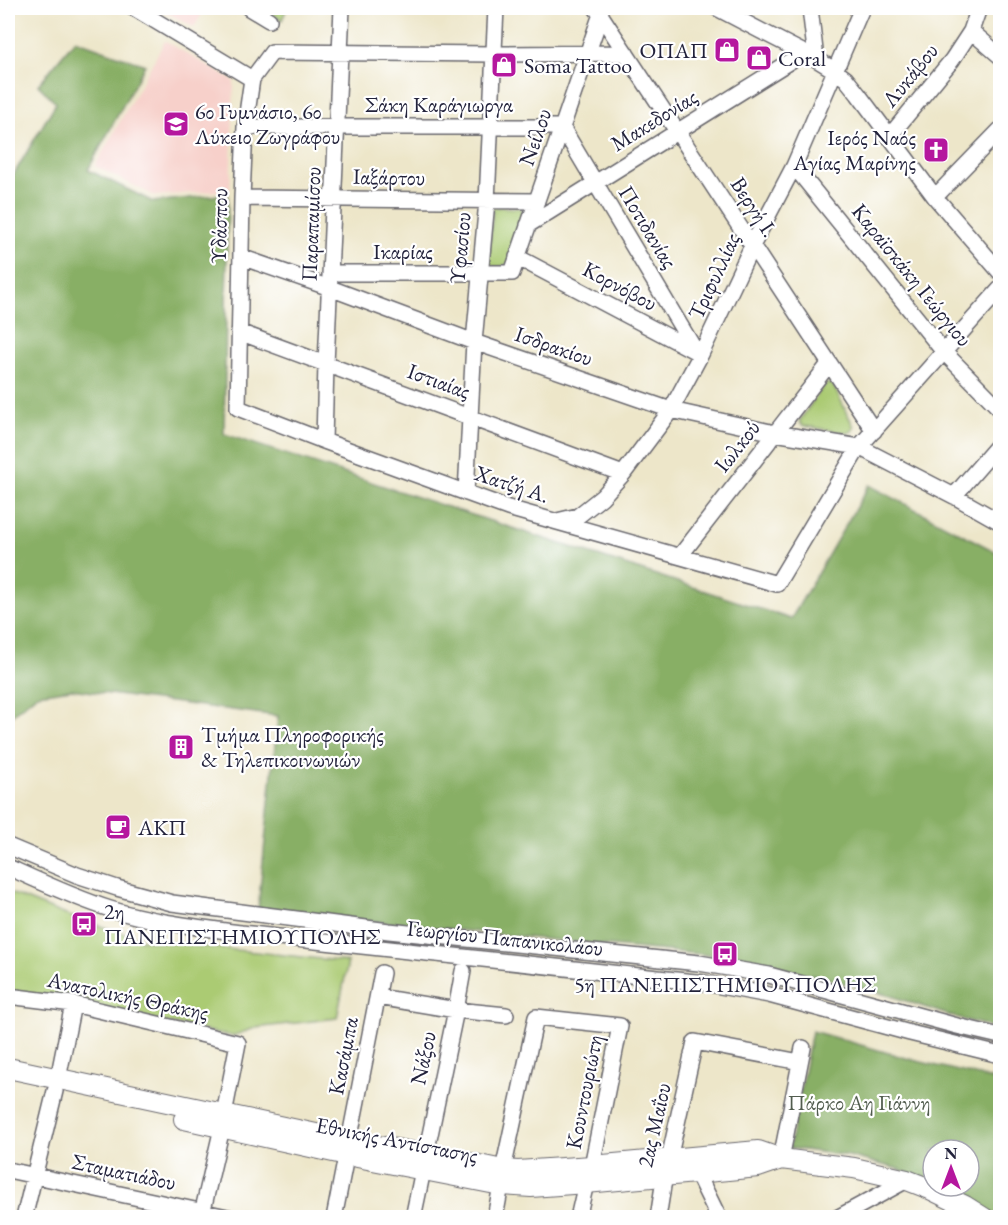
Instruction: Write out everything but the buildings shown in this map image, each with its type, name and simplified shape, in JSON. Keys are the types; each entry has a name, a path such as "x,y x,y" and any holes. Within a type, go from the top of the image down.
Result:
{"main road":[{"name":"Εθνικής Αντίστασης","path":"8,1068 57,1085 348,1148 502,1178 531,1187 589,1175 668,1167 758,1151 781,1159 854,1168 907,1180 930,1189 965,1212 984,1218"},
{"name":"Εθνικής Αντίστασης","path":"8,1081 57,1085"},
{"name":"Εθνικής Αντίστασης","path":"668,1167 697,1173 758,1167 781,1159"}],"street":[{"path":"135,8 156,13 252,79"},
{"path":"249,8 269,20"},
{"name":"Παραπαμίσου","path":"324,441 342,8"},
{"name":"Υφασίου","path":"466,493 474,342 487,201 496,8"},
{"path":"717,8 809,56 846,79 935,197 1000,272"},
{"path":"809,56 810,8"},
{"name":"Τριφυλλίας","path":"554,522 578,516 602,497 623,474 671,410 698,352 794,166 862,8"},
{"name":"Λυκάβου","path":"889,137 952,60 970,31 978,8"},
{"name":"Βεργή Ι.","path":"598,11 873,431"},
{"name":"Νείλου","path":"512,273 587,53 598,11"},
{"path":"970,31 1000,56"},
{"name":"Υδάσπου","path":"238,408 245,127 252,79 272,52 340,52"},
{"path":"340,52 626,53"},
{"name":"Μακεδονίας","path":"528,225 677,132 809,56"},
{"name":"Σάκη Καράγιωργα","path":"245,127 562,127"},
{"name":"Ποτιδανίας","path":"562,127 698,352"},
{"path":"935,197 1000,130"},
{"name":"Καραϊσκάκη Γεώργιου","path":"794,166 944,352 1000,409"},
{"name":"Ιαξάρτου","path":"242,198 537,201"},
{"name":"Ισδρακίου","path":"241,257 331,280 474,342 671,410 776,433 859,447 1000,522"},
{"name":"Κορνόβου","path":"518,257 698,352"},
{"name":"Ικαρίας","path":"331,280 512,273"},
{"path":"859,447 1000,289"},
{"name":"Ιστιαίας","path":"239,332 623,474"},
{"name":"Ιωλκού","path":"680,556 829,364"},
{"name":"Χατζή Α.","path":"238,408 508,508 777,584 859,447"},
{"path":"954,496 1000,443"},
{"name":"Γεωργίου Παπανικολάου","path":"8,846 77,875 172,903 389,931 699,963 769,975 1000,1036"},
{"name":"Γεωργίου Παπανικολάου","path":"8,867 108,909 169,923 241,933 704,983 769,995 1000,1055"},
{"name":"Νάξου","path":"413,1218 463,970"},
{"name":"Κασάμπα","path":"334,1218 382,973"},
{"name":"Ανατολικής Θράκης","path":"8,996 73,1004 238,1043 223,1121"},
{"path":"378,997 456,1010 506,1015"},
{"path":"24,1218 57,1085 73,1004"},
{"name":"Κουντουριώτη","path":"502,1178 536,1017 620,1026 578,1218"},
{"name":"2ας Μαΐου","path":"658,1218 695,1042 802,1055 781,1159"},
{"path":"202,1215 223,1121"},
{"name":"Σταματιάδου","path":"8,1170 202,1215 232,1218"},
{"path":"697,1173 719,1218"},
{"path":"495,1218 502,1178"},
{"path":"837,1218 907,1180"}],"shaded area":[{"path":"163,8 206,8 194,27 162,10"},
{"name":"6ο Γυμνάσιο, 6ο Λύκειο Ζωγράφου","path":"165,41 234,81 230,190 155,196 95,166"}],"green space":[{"path":"262,8 287,8 282,20"},
{"path":"75,40 145,65 88,170 153,202 228,194 224,434 791,619 869,485 1000,554 1000,1029 957,1018 891,996 762,964 700,954 258,909 278,716 71,689 37,694 8,718 8,184 56,103 38,85"},
{"path":"493,207 521,208 522,215 520,236 509,263 498,267 488,263"},
{"path":"830,383 854,427 848,433 804,426 800,423 822,388"},
{"path":"8,892 66,915 144,940 348,962 337,1018 255,1028 232,1036 8,991"},
{"name":"Πάρκο Αη Γιάννη","path":"812,1031 913,1060 1000,1081 1000,1217 995,1217 963,1198 981,1198 981,1138 921,1138 921,1178 898,1169 849,1156 789,1148"}],"place":[{"name":"ΟΠΑΠ","path":"727,50"},
{"name":"Coral","path":"759,58"},
{"name":"Soma Tattoo","path":"504,65"},
{"name":"6ο Γυμνάσιο, 6ο Λύκειο Ζωγράφου","path":"176,124"},
{"name":"Ιερός Ναός Αγίας Μαρίνης","path":"936,150"},
{"name":"Τμήμα Πληροφορικής & Τηλεπικοινωνιών","path":"181,747"},
{"name":"ΑΚΠ","path":"118,827"},
{"name":"2η ΠΑΝΕΠΙΣΤΗΜΙΟΥΠΟΛΗΣ","path":"84,924"},
{"name":"5η ΠΑΝΕΠΙΣΤΗΜΙΟΥΠΟΛΗΣ","path":"725,954"}]}
